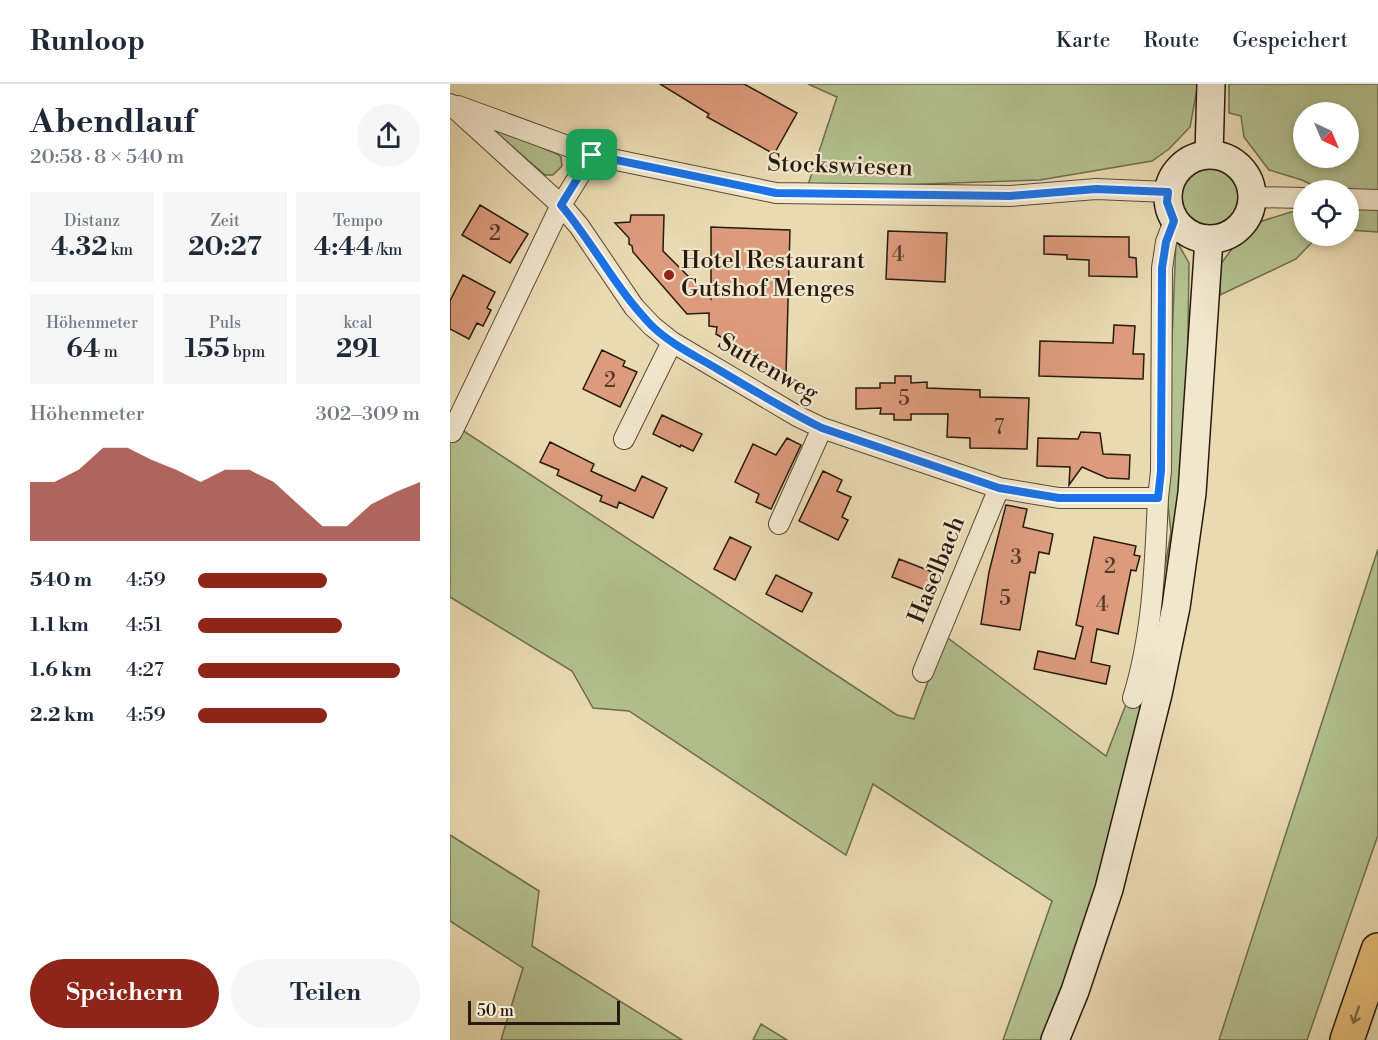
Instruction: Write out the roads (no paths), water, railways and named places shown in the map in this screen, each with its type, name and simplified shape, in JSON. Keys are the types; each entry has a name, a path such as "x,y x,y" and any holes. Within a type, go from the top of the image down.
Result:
{"highway":[{"path":"1347,1040 1378,950"}],"street":[{"path":"1209,155 1211,84"},
{"name":"Stockswiesen","path":"450,104 592,155 776,193 1010,196 1096,189 1168,192"},
{"name":"Suttenweg","path":"450,104 561,205 579,226 634,307 652,326 672,342 797,416 822,428 999,488 1059,498 1158,498"},
{"path":"452,432 561,205 592,155"},
{"path":"1133,698 1141,672 1155,572 1161,471 1162,268 1170,231 1168,192 1171,180 1186,162 1197,157 1209,155 1224,157 1236,164 1246,175 1251,189 1252,203 1247,217 1238,229 1226,237 1209,239 1197,238 1184,231 1170,231"},
{"path":"1251,197 1293,198"},
{"path":"1359,199 1378,200"},
{"path":"1055,1040 1075,991 1109,889 1158,694 1176,607 1192,493 1209,239"},
{"path":"624,439 672,342"},
{"path":"780,524 822,428"},
{"name":"Haselbach","path":"923,672 999,488"}],"place":[{"name":"Hotel Restaurant Gutshof Menges","path":"669,275"}]}
